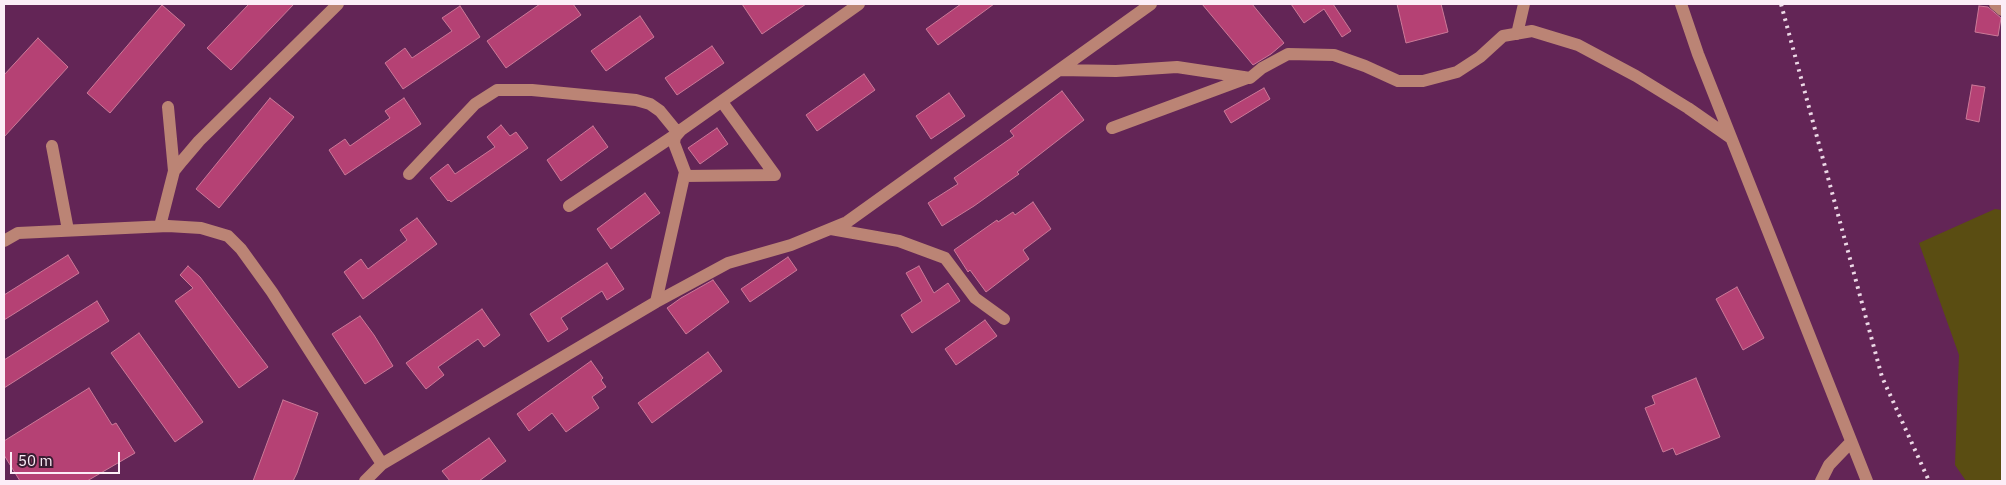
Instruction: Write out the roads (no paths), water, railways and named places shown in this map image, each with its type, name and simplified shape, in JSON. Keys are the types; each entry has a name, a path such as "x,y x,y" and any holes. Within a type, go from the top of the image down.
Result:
{"street":[{"path":"174,171 199,140 338,4"},
{"path":"569,206 678,133 859,4"},
{"path":"365,481 382,464 656,302 728,263 791,245 847,222 1151,4"},
{"path":"1516,34 1524,4"},
{"path":"1681,4 1698,54 1867,481"},
{"path":"1995,4 2002,10"},
{"path":"1112,128 1250,78 1262,68 1288,54 1334,55 1398,81 1423,81 1457,72 1480,57 1503,36 1532,31 1578,45 1636,76 1688,108 1731,138"},
{"path":"1059,70 1177,67 1250,78"},
{"path":"409,174 475,104 497,90 532,90 636,100 650,104 660,111 678,133"},
{"path":"684,176 775,175 722,102"},
{"path":"160,226 174,171 168,107"},
{"path":"656,302 685,172 674,143 678,133"},
{"path":"52,146 68,230"},
{"path":"5,239 18,233 160,226 201,228 228,236 241,249 272,292 382,464"},
{"path":"831,228 898,241 945,258 975,298 1004,319"},
{"path":"1821,481 1829,464 1851,442"}],"railway":[{"path":"1781,4 1882,377 1929,481"}]}
